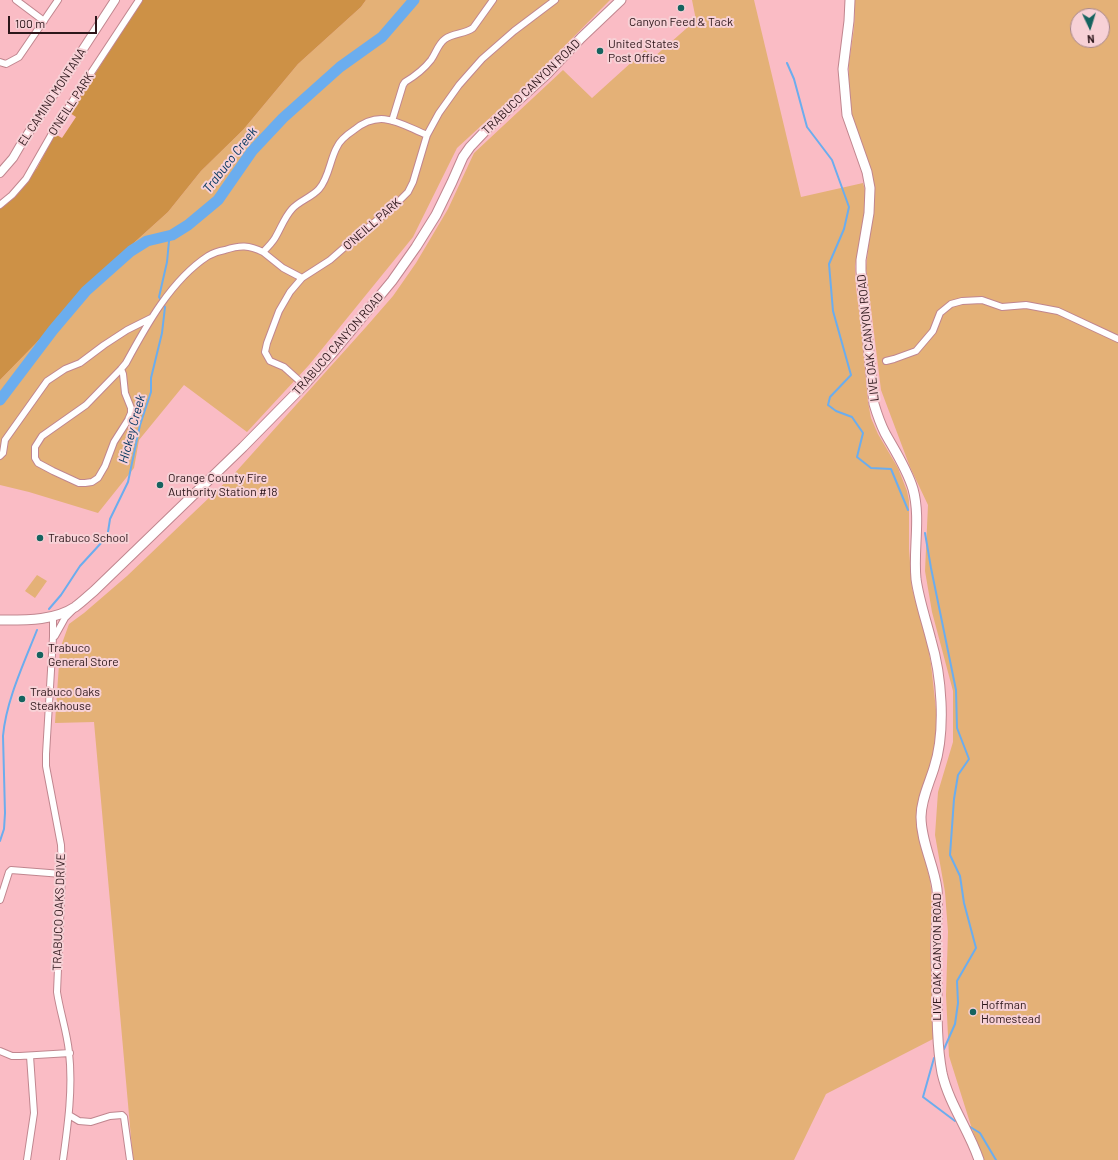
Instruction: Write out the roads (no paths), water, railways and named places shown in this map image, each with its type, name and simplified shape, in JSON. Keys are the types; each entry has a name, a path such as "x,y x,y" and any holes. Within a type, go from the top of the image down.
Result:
{"main road":[{"name":"TRABUCO CANYON ROAD","path":"0,620 26,620 53,616 63,614 75,607 94,591 243,447 304,385 392,281 436,215 463,157 470,147 488,128 547,74 581,38 621,0"},
{"name":"LIVE OAK CANYON ROAD","path":"850,0 843,69 847,115 867,172 870,188 869,214 861,260 861,271 874,404 885,432 906,470 913,492 916,514 916,580 921,605 932,640 940,695 940,743 935,766 924,798 921,816 923,836 937,888 937,1028 940,1056 946,1086 976,1150 979,1160"}],"street":[{"path":"16,0 44,21"},
{"path":"3,63 19,57 58,0"},
{"name":"EL CAMINO MONTANA","path":"0,172 12,158 115,0"},
{"name":"O'NEILL PARK","path":"0,205 12,195 26,179 58,123 139,0"},
{"path":"392,121 405,82 424,68 444,40 474,28 493,0"},
{"name":"O'NEILL PARK","path":"304,385 284,368 270,361 265,352 279,311 290,292 302,278 330,260 354,238 393,207 408,192 413,182 428,135 439,113 459,85 482,59 519,27 555,0"},
{"path":"263,252 274,239 286,216 293,207 319,189 326,176 337,147 361,124 378,118 410,126 428,135"},
{"path":"121,369 125,393 131,408 131,413 114,442 105,466 98,478 92,482 79,483 57,474 38,463 35,458 35,447 42,436 86,405 121,369 165,298 193,268 212,254 242,246 255,248 263,252 283,268 302,278"},
{"path":"886,361 894,360 916,351 933,331 940,313 951,304 962,301 982,300 1002,307 1026,305 1058,311 1118,339"},
{"path":"0,456 3,453 6,440 47,381 65,369 80,363 127,330 152,317"},
{"path":"53,641 62,624 75,607"},
{"name":"TRABUCO OAKS DRIVE","path":"53,616 46,766 61,845 62,874 57,992 60,1010 67,1032 70,1053 71,1082 69,1115 63,1160"},
{"path":"0,900 9,872 12,870 62,874"},
{"path":"0,1051 12,1056 70,1053"},
{"path":"27,1160 34,1113 30,1056"},
{"path":"69,1115 79,1121 91,1122 110,1116 124,1116 130,1160"}],"waterway":[{"name":"Trabuco Creek","path":"0,400 53,330 86,291 131,251 147,241 172,235 188,225 218,200 252,151 283,118 340,67 382,37 414,0"},
{"path":"787,63 794,79 807,127 832,160 849,207 844,229 829,264 833,311 851,375 830,397 828,405 836,411 852,417 863,433 857,457 871,468 891,469 908,510"},
{"name":"Hickey Creek","path":"49,609 61,595 80,566 102,542 108,532 110,519 128,482 140,425 151,392 151,378 162,333 165,307 159,297 167,262 169,241 172,235"},
{"path":"925,533 956,690 957,728 969,759 958,775 954,799 950,855 960,876 964,903 976,948 957,981 958,1003 955,1024 944,1049"},
{"path":"0,841 4,829 5,813 3,736 5,723 16,682 37,630"},
{"path":"934,1058 923,1097 955,1121"},
{"path":"967,1125 980,1133 996,1160"}],"place":[{"name":"Canyon Feed & Tack","path":"681,8"},
{"name":"United States Post Office","path":"600,51"},
{"name":"Orange County Fire Authority Station #18","path":"160,485"},
{"name":"Trabuco School","path":"40,538"},
{"name":"Trabuco General Store","path":"40,655"},
{"name":"Trabuco Oaks Steakhouse","path":"22,699"},
{"name":"Hoffman Homestead","path":"973,1012"}]}
